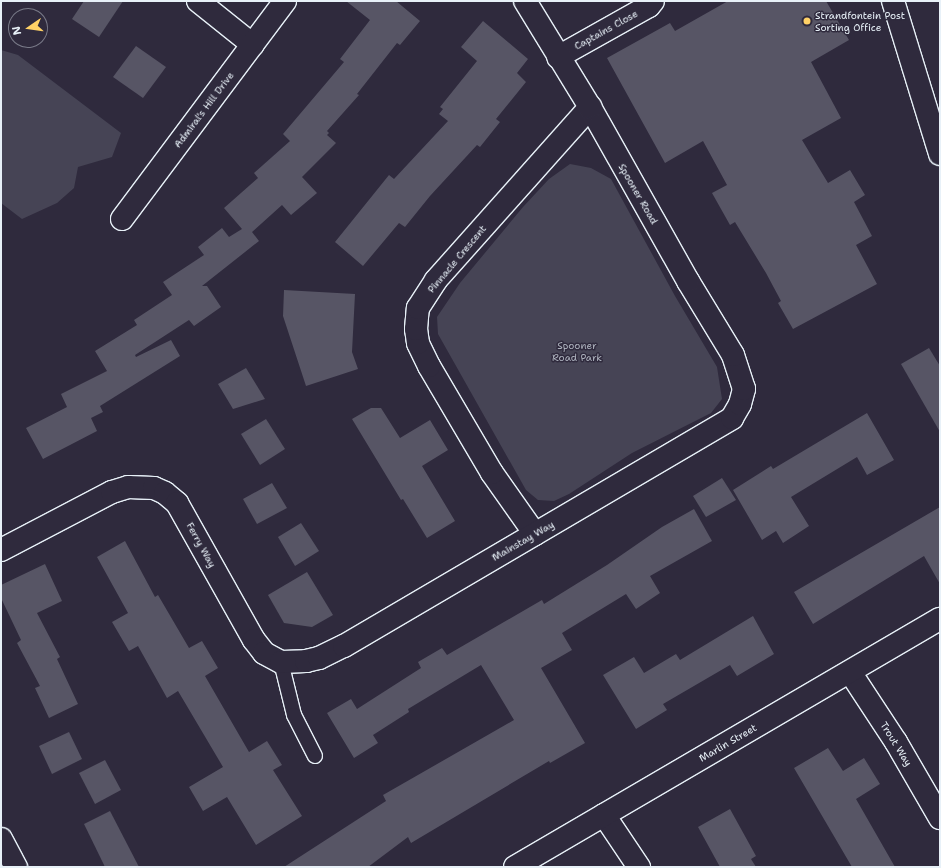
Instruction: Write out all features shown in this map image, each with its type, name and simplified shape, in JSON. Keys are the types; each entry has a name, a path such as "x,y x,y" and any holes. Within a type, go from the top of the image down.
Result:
{"street":[{"path":"198,1 253,45"},
{"name":"Admiral's Hill Drive","path":"122,219 285,1"},
{"name":"Spooner Road","path":"525,1 590,107 684,274 733,354 744,389"},
{"name":"Captains Close","path":"558,57 649,6 653,1"},
{"path":"893,1 940,154"},
{"name":"Pinnacle Crescent","path":"535,534 492,473 429,366 418,343 416,329 418,308 436,280 590,107"},
{"name":"Mainstay Way","path":"281,662 306,661 319,658 344,646 732,418 740,404 744,389"},
{"name":"Ferry Way","path":"1,550 112,492 128,487 154,488 165,493 177,503 254,640 264,653 281,662"},
{"name":"Marlin Street","path":"515,867 940,619"},
{"name":"Trout Way","path":"850,672 896,742 940,818"},
{"path":"604,815 640,867"},
{"path":"1,839 16,867"}],"lane":[{"path":"281,662 294,715 315,756"}],"green space":[{"path":"1,50 18,55 121,133 112,157 78,167 74,188 57,203 22,219 1,203"},
{"name":"Spooner Road Park","path":"570,164 591,168 611,179 675,296 717,367 722,399 711,413 632,453 569,494 554,501 538,500 526,490 438,334 437,317 460,283 523,207 549,179"}],"building":[{"path":"84,1 123,1 99,37 72,19"},
{"path":"346,1 396,1 420,21 400,45 397,43 357,94 359,95 327,131 329,133 327,135 336,143 302,177 317,193 291,215 282,205 252,232 259,241 202,286 207,286 221,307 194,326 189,320 135,355 136,357 171,340 180,356 100,406 103,412 91,418 97,431 43,459 26,428 67,407 61,394 107,371 95,351 137,325 134,320 172,295 163,282 204,255 198,247 222,228 229,237 242,229 224,208 258,178 254,173 290,141 283,134 344,62 340,59 370,20"},
{"path":"728,1 826,1 849,40 811,62 841,118 802,140 828,183 850,170 865,195 854,202 872,236 856,245 877,284 793,329 778,303 781,301 766,273 735,222 730,225 712,193 727,185 703,141 665,163 607,58 670,23 675,31"},
{"path":"483,21 528,59 517,73 526,82 496,119 500,122 480,147 477,145 430,196 405,227 399,223 363,266 335,242 389,175 394,179 448,121 439,114 443,109 440,107 477,61 461,47"},
{"path":"136,46 166,67 143,98 113,77"},
{"path":"284,290 355,294 352,352 358,369 306,386 283,316"},
{"path":"929,348 940,366 940,432 901,364"},
{"path":"246,368 265,399 233,409 218,384"},
{"path":"371,408 381,408 400,438 430,420 448,450 422,466 455,521 427,538 403,499 401,500 352,419"},
{"path":"867,413 894,460 867,475 857,457 791,497 809,526 783,543 776,531 762,540 733,490 771,466 773,469"},
{"path":"266,419 285,449 260,465 241,434"},
{"path":"722,478 736,500 706,517 693,496"},
{"path":"272,483 287,508 257,524 243,499"},
{"path":"940,507 940,584 924,556 813,624 794,592"},
{"path":"694,509 712,541 650,576 660,593 636,609 626,594 562,633 572,650 541,668 585,743 550,763 549,761 411,843 408,837 368,867 284,867 386,801 383,795 514,720 481,665 408,709 409,712 373,735 378,743 354,758 327,713 351,699 357,709 421,668 418,662 442,648 447,655 542,600 544,604 607,565 662,527"},
{"path":"301,523 319,551 295,566 278,537"},
{"path":"125,541 155,597 158,595 189,648 202,641 218,668 205,676 249,752 267,741 282,765 273,770 302,816 256,845 227,797 203,811 189,787 223,767 178,691 167,698 138,646 129,651 112,622 128,613 97,557"},
{"path":"45,564 62,601 37,613 60,657 57,659 78,704 49,718 35,688 40,686 17,643 21,640 1,598 1,585"},
{"path":"307,572 333,615 312,627 284,623 268,595"},
{"path":"753,616 774,654 737,676 730,665 663,704 667,710 636,729 603,675 634,657 644,673 676,654 680,660"},
{"path":"69,732 82,759 52,774 39,746"},
{"path":"828,748 843,771 864,758 880,784 856,799 895,867 852,867 794,768"},
{"path":"105,760 121,790 95,804 79,773"},
{"path":"730,809 756,856 751,859 756,867 720,867 698,827"},
{"path":"110,811 139,867 105,867 84,824"}],"place":[{"name":"Strandfontein Post Sorting Office","path":"807,21"}]}
